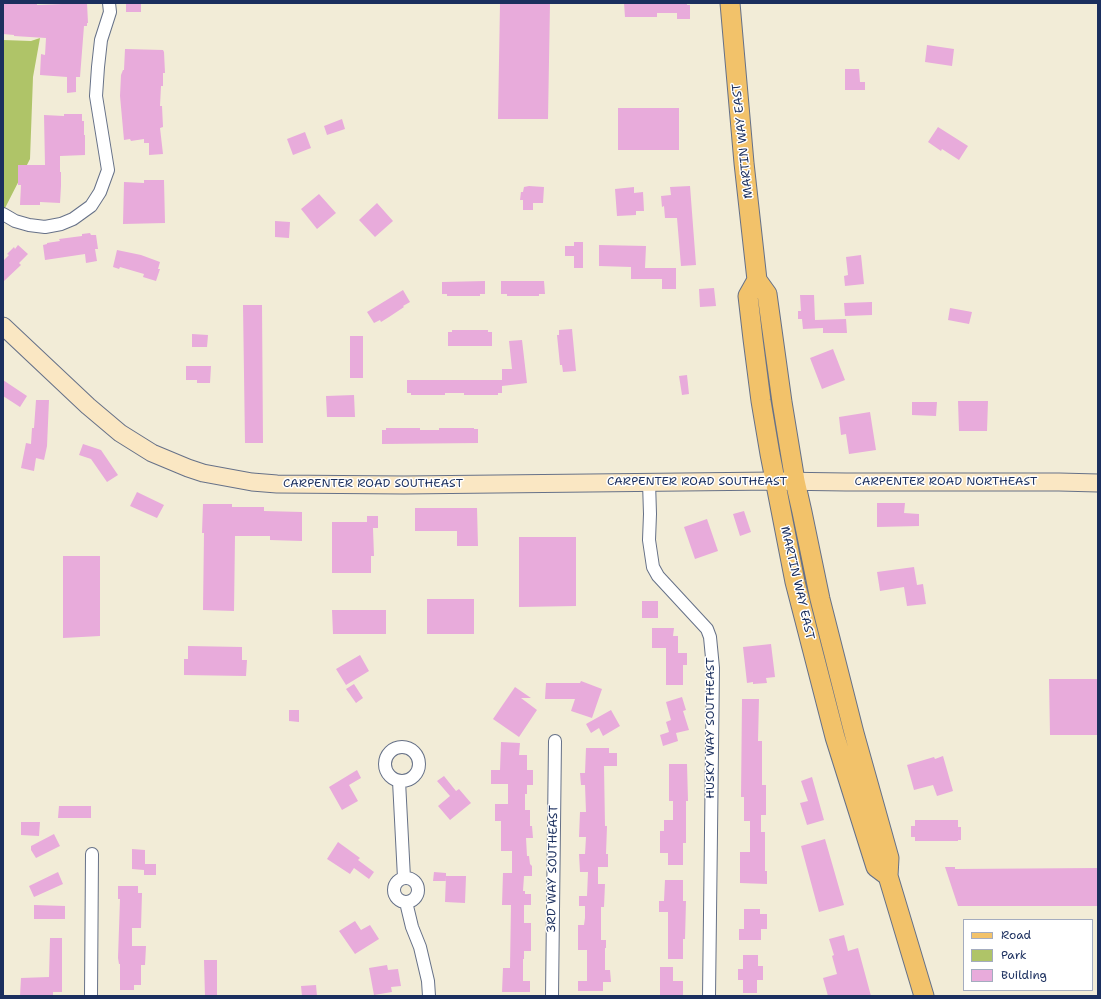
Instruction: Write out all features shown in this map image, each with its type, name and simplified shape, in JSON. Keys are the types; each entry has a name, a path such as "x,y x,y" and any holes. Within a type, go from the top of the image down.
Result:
{"main road":[{"name":"MARTIN WAY EAST","path":"730,3 744,163 757,280 767,294 795,481 822,607 854,733 889,858 888,876 924,996"},
{"name":"MARTIN WAY EAST","path":"757,280 748,296 761,401 795,582 835,737 876,867 888,876"},
{"name":"CARPENTER ROAD SOUTHEAST","path":"3,326 88,406 120,433 152,453 203,473 252,482 285,484 404,485 795,481"},
{"name":"CARPENTER ROAD NORTHEAST","path":"795,481 1098,483"}],"street":[{"path":"3,214 15,221 30,225 45,227 61,224 73,219 91,206 100,192 108,170 96,96 101,40 110,12 109,3"},
{"name":"HUSKY WAY SOUTHEAST","path":"649,482 649,540 653,567 658,576 707,628 710,637 713,674 709,996"},
{"name":"3RD WAY SOUTHEAST","path":"552,996 555,741"},
{"path":"399,781 404,878"},
{"path":"91,996 92,854"},
{"path":"404,878 412,880 417,886 418,890 416,897 410,902 399,900 396,897 394,890 397,882 404,878"},
{"path":"406,902 412,927 420,947 428,981 429,996"}],"green space":[{"path":"40,38 33,77 30,159 3,212 3,40 31,41"}],"building":[{"path":"3,3 37,3 37,5 87,3 88,23 87,26 84,26 80,77 76,77 76,92 67,93 67,77 40,75 41,54 45,55 46,38 3,34"},
{"path":"126,3 141,3 141,12 126,12"},
{"path":"500,3 550,3 548,119 498,119"},
{"path":"624,3 687,3 687,5 690,5 690,19 677,19 677,13 657,13 657,17 625,17"},
{"path":"927,45 954,49 952,66 925,62"},
{"path":"125,49 163,50 164,52 165,73 163,73 163,86 161,86 160,106 162,106 163,127 160,128 163,154 149,155 149,143 144,143 144,139 131,141 130,139 124,140 120,96 121,75 124,70"},
{"path":"845,69 859,69 860,82 865,82 865,90 845,90"},
{"path":"618,108 679,108 679,150 618,150"},
{"path":"64,114 82,114 82,121 84,121 85,155 60,156 60,203 40,202 40,205 20,205 21,185 18,185 18,165 45,165 44,115 64,116"},
{"path":"342,119 345,129 327,135 324,126"},
{"path":"938,127 968,146 959,160 942,149 941,151 928,142"},
{"path":"305,132 311,148 293,155 287,139"},
{"path":"144,180 164,180 165,223 123,224 124,182 144,183"},
{"path":"690,186 696,265 681,266 677,218 665,218 661,196 671,195 670,187"},
{"path":"524,187 544,187 543,203 533,203 533,210 523,210 523,200 520,200 521,192 523,192"},
{"path":"634,187 634,193 643,192 644,211 636,211 636,215 617,216 615,189"},
{"path":"319,194 336,213 317,229 301,209"},
{"path":"377,203 393,221 375,237 359,220"},
{"path":"275,221 290,222 289,238 275,237"},
{"path":"90,233 91,235 96,235 98,249 95,249 97,261 86,263 85,254 45,260 43,245 60,241 59,239 82,236 82,234"},
{"path":"574,242 583,242 583,268 574,268 574,256 565,256 565,246 574,246"},
{"path":"18,245 28,254 19,263 21,265 3,282 3,261 9,255 7,254"},
{"path":"599,245 646,246 645,268 676,268 676,289 662,289 662,279 631,279 631,267 599,266"},
{"path":"117,250 141,255 160,262 158,269 160,269 156,281 143,277 144,274 120,267 119,269 113,267"},
{"path":"861,255 864,284 845,286 844,276 848,275 846,257"},
{"path":"485,281 485,294 480,294 480,296 447,296 447,294 442,294 442,282"},
{"path":"501,281 544,281 545,294 539,294 539,296 507,296 507,294 501,294"},
{"path":"714,288 716,306 700,307 699,289"},
{"path":"403,290 410,302 381,322 380,320 374,323 367,312"},
{"path":"800,295 814,295 815,320 846,319 847,333 823,333 823,328 803,329 802,319 798,319 798,311 801,311"},
{"path":"872,302 872,315 845,316 844,303"},
{"path":"243,305 262,305 263,443 245,443"},
{"path":"950,308 972,312 969,324 948,320"},
{"path":"572,329 576,371 563,372 562,365 560,365 557,335 559,335 559,330"},
{"path":"452,330 488,330 488,332 492,332 492,346 448,346 448,332 452,332"},
{"path":"192,334 208,335 207,347 192,347"},
{"path":"350,336 363,336 363,378 350,378"},
{"path":"522,340 527,383 502,386 502,369 512,369 509,341"},
{"path":"833,349 845,380 822,389 810,358"},
{"path":"186,366 211,366 210,383 197,383 197,380 186,380"},
{"path":"687,375 689,394 682,395 679,376"},
{"path":"3,380 27,396 20,407 3,396"},
{"path":"407,380 502,380 502,393 498,393 498,395 464,395 464,393 445,393 445,395 411,395 411,393 407,393"},
{"path":"354,395 355,417 327,417 326,396"},
{"path":"36,400 49,400 47,446 44,460 36,458 34,471 21,468 26,443 31,444"},
{"path":"958,401 988,401 987,431 959,431"},
{"path":"912,402 937,402 936,416 912,415"},
{"path":"870,412 876,450 849,454 846,434 841,435 839,417"},
{"path":"386,428 420,428 420,430 439,430 439,428 474,428 478,429 478,443 382,444 382,430 386,430"},
{"path":"83,444 101,450 118,475 107,482 91,459 79,455"},
{"path":"137,492 164,505 157,518 130,506"},
{"path":"877,503 905,503 904,513 919,514 919,526 877,527"},
{"path":"203,504 232,504 232,507 264,507 264,511 302,512 302,541 270,540 270,536 235,536 234,611 203,610"},
{"path":"415,508 477,508 478,546 457,546 457,531 415,531"},
{"path":"744,511 751,532 740,536 733,514"},
{"path":"367,516 378,516 378,528 373,528 374,556 371,556 371,573 332,573 332,522 367,522"},
{"path":"707,519 718,551 695,559 684,527"},
{"path":"519,537 576,537 576,606 519,607"},
{"path":"63,556 100,556 100,636 63,638"},
{"path":"914,567 917,585 923,584 926,604 907,606 904,587 880,591 877,572"},
{"path":"427,599 474,599 474,634 427,634"},
{"path":"642,601 658,601 658,618 642,618"},
{"path":"332,610 386,610 386,634 333,634"},
{"path":"652,628 674,628 673,636 678,636 678,653 687,653 687,665 683,665 683,685 666,685 666,648 652,648"},
{"path":"771,644 775,677 766,678 767,683 747,683 743,647"},
{"path":"188,646 242,647 242,660 247,660 246,676 184,675 184,659 188,659"},
{"path":"360,655 369,671 346,685 336,669"},
{"path":"1049,679 1098,679 1098,735 1050,735"},
{"path":"581,681 602,689 592,718 571,711 575,699 545,699 546,683 580,683"},
{"path":"354,684 363,698 356,703 346,689"},
{"path":"515,687 531,698 521,698 537,710 519,737 493,719"},
{"path":"682,697 686,710 683,711 689,730 676,733 678,741 663,746 660,735 669,732 666,722 671,720 666,702"},
{"path":"742,699 759,699 758,741 762,741 762,785 766,785 766,815 761,815 761,832 765,832 765,871 767,871 767,884 740,883 740,852 750,852 750,821 744,821 744,797 741,797"},
{"path":"289,710 299,710 299,722 289,721"},
{"path":"611,710 620,726 603,736 599,728 591,733 586,724"},
{"path":"501,742 520,743 519,755 527,755 527,770 533,770 533,785 527,785 527,794 525,794 525,810 530,810 530,826 532,826 533,838 526,838 527,856 529,856 530,864 532,866 532,876 524,876 523,891 525,891 525,894 531,894 531,905 524,905 524,923 531,923 531,951 524,951 523,959 523,981 530,981 530,992 502,992 503,968 510,968 511,905 502,905 503,873 512,873 512,851 501,851 501,821 495,821 495,804 508,804 508,784 491,784 491,770 500,770"},
{"path":"586,748 609,748 609,753 617,753 617,766 604,766 605,826 607,826 606,854 608,854 608,867 598,867 598,884 605,884 604,907 601,907 601,940 606,940 605,970 610,970 611,982 603,982 603,991 578,991 578,981 587,981 587,950 578,950 578,925 584,925 585,918 585,906 579,906 579,896 587,896 588,872 580,872 579,854 585,854 586,837 579,837 580,812 586,812 585,785 581,785 580,773 585,773"},
{"path":"943,756 953,791 937,796 933,785 914,790 907,765 934,757 935,759"},
{"path":"669,764 687,764 688,801 686,801 686,843 683,843 683,865 668,865 668,853 660,853 660,831 664,831 664,820 673,820 673,801 669,801"},
{"path":"357,770 361,778 349,785 358,801 342,810 329,787"},
{"path":"444,776 456,791 459,789 471,803 450,820 438,806 450,796 437,781"},
{"path":"812,777 824,820 807,825 800,803 808,801 801,781"},
{"path":"59,806 91,806 91,818 58,818"},
{"path":"915,820 958,820 958,827 961,827 961,840 915,841 915,837 911,837 911,826 915,826"},
{"path":"21,822 40,822 39,836 21,835"},
{"path":"54,834 60,846 36,858 31,850 31,846"},
{"path":"825,839 844,905 819,912 801,846"},
{"path":"338,842 360,858 358,860 374,872 369,879 354,868 350,874 327,859"},
{"path":"132,849 145,850 145,864 156,864 156,875 144,875 144,870 132,869"},
{"path":"945,867 955,867 955,869 1098,868 1098,906 958,906"},
{"path":"58,872 63,884 34,897 29,886"},
{"path":"434,872 446,873 446,881 433,881"},
{"path":"446,876 466,876 465,903 445,902"},
{"path":"665,880 683,880 683,901 686,901 683,959 668,959 668,912 659,912 659,901 664,901"},
{"path":"118,886 138,886 138,893 142,893 141,928 132,928 132,946 146,946 145,965 141,965 141,985 134,985 134,990 120,990 120,964 118,958 120,899 118,899"},
{"path":"34,905 65,906 65,919 34,919"},
{"path":"744,909 760,909 760,914 767,914 767,929 761,929 761,940 739,940 739,929 744,929"},
{"path":"355,921 361,930 370,925 379,939 355,954 339,931"},
{"path":"844,935 848,951 858,948 871,996 828,996 823,978 837,974 832,956 834,955 829,939"},
{"path":"50,938 62,938 62,992 53,992 53,996 20,996 21,978 49,977"},
{"path":"743,955 758,955 758,966 763,966 763,980 757,980 757,993 743,993 743,980 738,980 738,969 743,969"},
{"path":"204,960 217,960 217,996 205,996"},
{"path":"387,965 388,970 398,969 401,986 391,987 392,992 374,995 369,968"},
{"path":"660,967 673,967 673,981 683,981 683,996 660,996"},
{"path":"316,985 317,996 302,996 301,986"}]}
